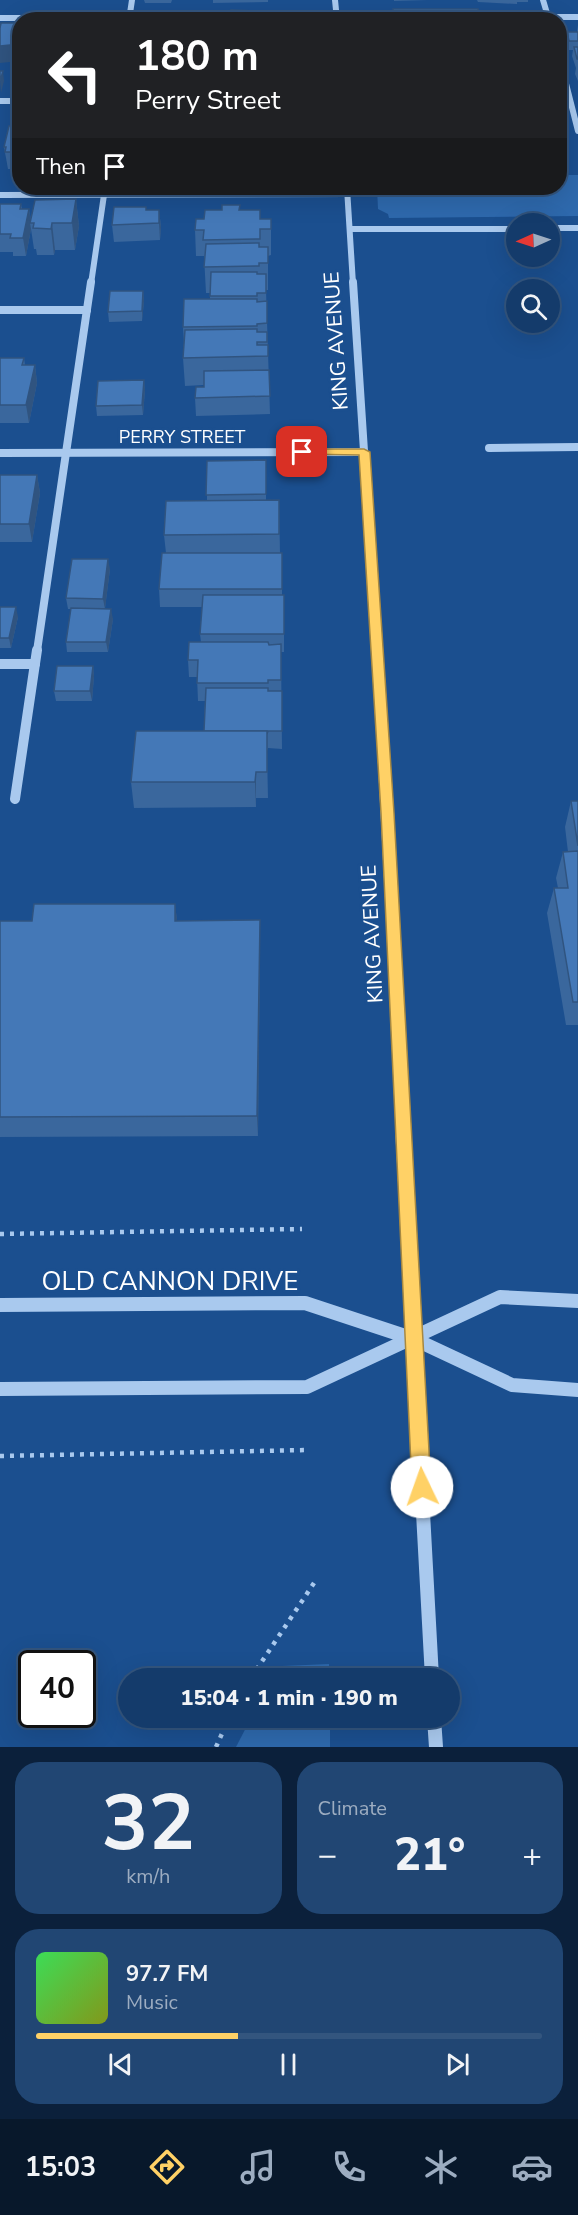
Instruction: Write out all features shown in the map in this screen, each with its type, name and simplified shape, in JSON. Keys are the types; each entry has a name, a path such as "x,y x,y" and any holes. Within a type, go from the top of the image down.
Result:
{"street":[{"path":"567,87 578,130"},
{"path":"15,799 103,195"},
{"name":"KING AVENUE","path":"347,195 387,801 431,1668"},
{"path":"560,228 578,228"},
{"path":"350,230 506,229"},
{"path":"0,310 87,310"},
{"path":"489,448 578,447"},
{"name":"PERRY STREET","path":"0,453 364,452"},
{"path":"0,664 35,664"},
{"path":"0,1389 307,1387 500,1297 578,1301"},
{"name":"OLD CANNON DRIVE","path":"0,1305 305,1303 414,1339 512,1385 578,1390"},
{"path":"435,1728 436,1747"}],"path":[{"path":"0,1234 302,1229"},
{"path":"0,1456 308,1450"},
{"path":"258,1668 316,1580"},
{"path":"216,1747 225,1728"}],"shaded area":[{"path":"567,175 578,175 578,216 560,216 560,213 506,213 506,217 389,218 388,214 378,209 377,195 567,195"},
{"path":"329,1664 329,1668 281,1668 282,1666"},
{"path":"246,1728 330,1728 330,1747 236,1747"}],"building":[{"path":"393,9 478,9 479,12 393,12"},
{"path":"231,10 279,12 231,12"},
{"path":"1,23 12,23 12,45 0,46"},
{"path":"567,32 578,32 578,41 569,41"},
{"path":"574,47 578,47 578,59 577,59"},
{"path":"9,126 12,126 12,152 5,152 6,147 4,147"},
{"path":"76,199 72,223 52,223 51,229 33,228 34,223 30,223 35,200"},
{"path":"0,204 21,204 20,209 29,209 23,238 10,238 11,234 0,234"},
{"path":"222,205 240,205 239,210 260,210 260,219 271,219 271,229 260,229 260,239 203,240 204,230 195,230 196,219 204,219 205,210 222,210"},
{"path":"114,207 146,207 146,210 159,210 159,223 112,225"},
{"path":"259,243 259,247 268,247 268,263 259,263 259,266 204,267 206,244"},
{"path":"211,272 266,274 266,293 257,293 257,296 210,296"},
{"path":"110,291 143,291 142,311 108,312"},
{"path":"184,299 267,301 267,323 257,324 257,326 183,327"},
{"path":"257,329 257,332 267,332 267,342 257,342 257,345 268,345 268,356 183,358 185,330"},
{"path":"0,358 24,358 22,365 35,365 26,405 0,405"},
{"path":"269,370 270,396 195,398 196,387 204,387 204,371"},
{"path":"144,380 142,405 96,406 98,381"},
{"path":"266,460 266,494 206,495 207,461"},
{"path":"0,475 37,475 29,524 0,524"},
{"path":"279,500 279,534 164,535 166,501"},
{"path":"162,553 282,553 282,589 159,589"},
{"path":"72,559 108,559 103,599 66,598"},
{"path":"203,595 284,595 284,634 200,634"},
{"path":"0,607 16,607 9,638 0,638"},
{"path":"71,608 111,609 106,642 66,642"},
{"path":"189,642 281,644 281,680 268,680 268,683 197,683 198,660 188,660"},
{"path":"57,666 93,666 90,691 54,691"},
{"path":"206,688 268,688 268,691 282,691 282,731 268,731 267,734 267,731 204,731"},
{"path":"136,731 267,731 267,772 256,772 255,782 131,782"},
{"path":"571,801 578,801 578,846"},
{"path":"578,851 578,1002 573,1002 554,888 568,888 563,852"},
{"path":"34,904 175,904 175,921 260,920 257,1116 0,1117 0,921 32,921"}],"route":[{"path":"302,452 364,452 387,813 422,1487"}]}
